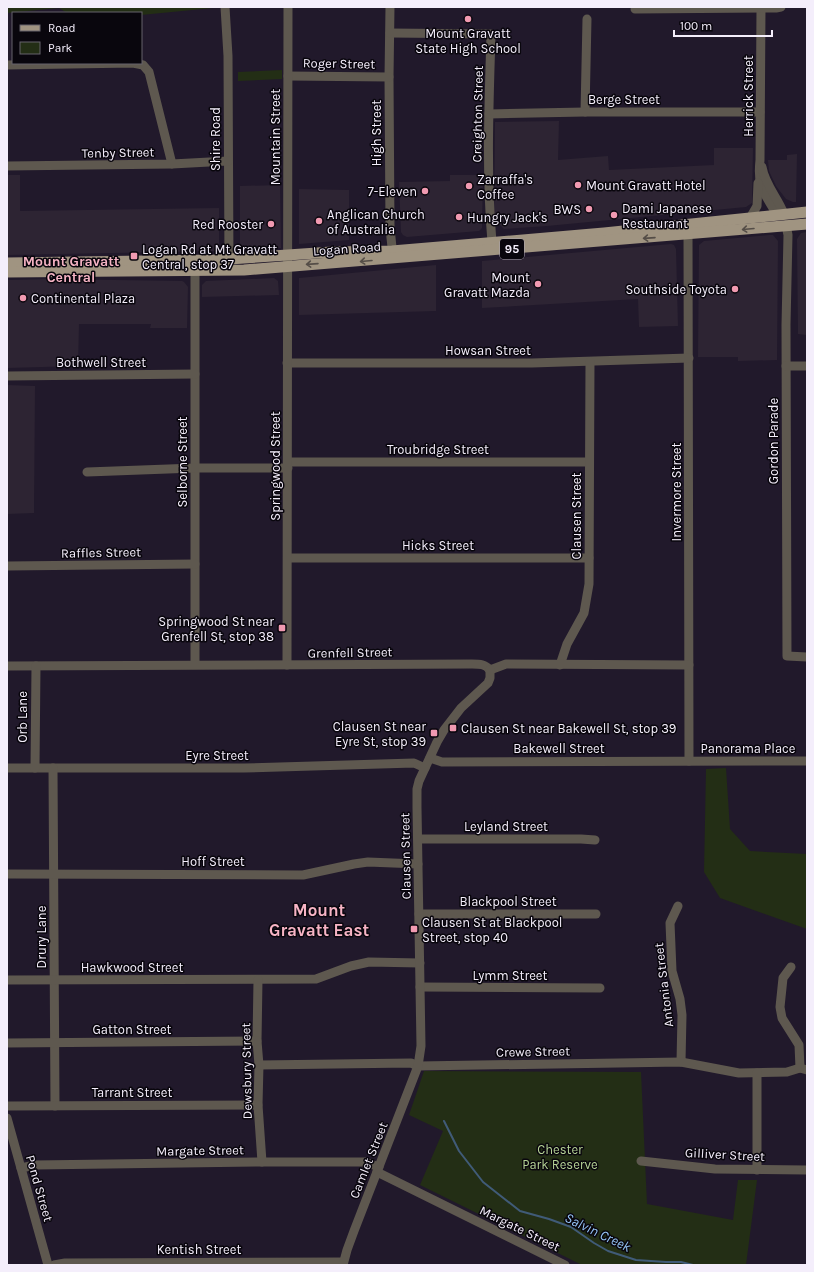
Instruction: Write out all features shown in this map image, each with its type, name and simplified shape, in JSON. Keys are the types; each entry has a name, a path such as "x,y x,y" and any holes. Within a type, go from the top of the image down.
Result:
{"main road":[{"name":"Logan Road","path":"7,263 195,266 229,271 688,229 750,218 807,212"},
{"path":"780,214 786,225"},
{"name":"Logan Road","path":"7,272 100,271 195,266 229,260 288,255 392,255 492,242 604,233 807,224"}],"street":[{"name":"Shire Road","path":"225,7 228,56 229,271"},
{"name":"Mountain Street","path":"288,7 288,266"},
{"name":"High Street","path":"390,7 390,228 392,255"},
{"path":"635,9 686,7 781,7"},
{"name":"Herrick Street","path":"761,8 759,175 761,188 780,214"},
{"path":"585,112 587,19"},
{"name":"Creighton Street","path":"390,33 491,34 488,180 492,242"},
{"path":"7,65 143,65 148,72 172,164"},
{"name":"Roger Street","path":"288,76 389,77"},
{"name":"Berge Street","path":"489,114 585,112 760,112"},
{"name":"Herrick Street","path":"760,160 766,180 779,201 780,214"},
{"name":"Tenby Street","path":"7,166 228,162"},
{"path":"750,218 758,203 759,175"},
{"name":"Gordon Parade","path":"786,225 788,243 786,366 787,656 807,657"},
{"name":"Invermore Street","path":"688,229 689,761"},
{"name":"Selborne Street","path":"195,266 195,664"},
{"name":"Springwood Street","path":"287,665 288,266"},
{"name":"Howsan Street","path":"287,363 590,362 628,359 689,358"},
{"name":"Clausen Street","path":"560,665 567,644 584,612 589,584 590,362"},
{"path":"786,366 807,366"},
{"name":"Bothwell Street","path":"7,376 195,374"},
{"name":"Troubridge Street","path":"87,472 288,465 589,462"},
{"name":"Hicks Street","path":"288,558 589,558"},
{"name":"Raffles Street","path":"7,566 195,564"},
{"name":"Grenfell Street","path":"7,666 472,664 487,666 490,670"},
{"path":"490,670 506,664 689,664"},
{"name":"Orb Lane","path":"35,768 36,666"},
{"name":"Clausen Street","path":"418,1066 421,1046 417,789 437,742 461,708 488,683 490,678 490,670"},
{"name":"Bakewell Street","path":"430,758 442,762 689,761"},
{"name":"Panorama Place","path":"689,761 807,761"},
{"name":"Eyre Street","path":"7,768 244,768 414,763 425,768"},
{"name":"Drury Lane","path":"53,768 55,1106"},
{"name":"Leyland Street","path":"418,839 595,840"},
{"name":"Hoff Street","path":"7,874 303,875 368,862 418,864"},
{"name":"Antonia Street","path":"678,906 670,923 672,971 680,999 682,1015 681,1062"},
{"name":"Blackpool Street","path":"419,914 596,914"},
{"name":"Hawkwood Street","path":"7,980 316,979 351,966 369,962 420,963"},
{"path":"790,967 783,978 780,1007 782,1018 799,1045 803,1069"},
{"name":"Dewsbury Street","path":"258,980 258,1105 262,1162"},
{"name":"Lymm Street","path":"420,987 600,988"},
{"name":"Gatton Street","path":"7,1043 257,1041"},
{"name":"Crewe Street","path":"259,1064 411,1063 418,1066 681,1062 739,1073 787,1072 803,1069"},
{"name":"Camlet Street","path":"343,1263 418,1066"},
{"path":"757,1073 757,1170"},
{"name":"Tarrant Street","path":"7,1106 258,1105"},
{"name":"Pond Street","path":"7,1118 48,1265"},
{"name":"Gilliver Street","path":"641,1161 715,1169 807,1170"},
{"name":"Margate Street","path":"21,1168 35,1165 365,1162 565,1265"},
{"name":"Kentish Street","path":"54,1265 65,1263 343,1263"}],"shaded area":[{"path":"559,121 558,160 608,156 609,170 714,165 714,148 753,148 752,203 746,207 504,229 494,219 495,122"},
{"path":"797,154 796,202 793,202 786,199 776,186 769,171 768,160 787,160 787,155"},
{"path":"7,175 20,175 20,211 219,208 219,251 7,255"},
{"path":"450,175 483,175 482,228 479,231 407,237 403,235 401,232 399,182 450,181"},
{"path":"280,185 281,248 243,249 240,245 240,186"},
{"path":"299,189 349,190 349,240 299,244"},
{"path":"807,232 807,335 798,334 797,239 801,233"},
{"path":"773,235 778,241 777,360 738,361 738,357 698,357 699,245 704,241"},
{"path":"671,244 674,245 676,249 678,326 639,327 638,299 482,308 482,261"},
{"path":"436,265 436,311 299,315 299,278"},
{"path":"274,278 278,281 279,295 202,297 202,285 206,281"},
{"path":"49,279 182,281 188,287 187,328 150,328 151,324 79,324 78,366 7,368 7,280"},
{"path":"7,385 35,386 34,513 7,514"}],"green space":[{"path":"7,7 223,7 142,15 142,12 65,12 59,8 7,13"},
{"path":"282,70 282,79 238,81 238,72"},
{"path":"726,768 730,829 750,851 807,854 807,929 720,898 704,872 706,769"},
{"name":"Chester Park Reserve","path":"424,1071 641,1072 647,1204 733,1220 738,1180 757,1180 746,1265 582,1265 420,1185 443,1131 409,1115"}],"waterway":[{"name":"Salvin Creek","path":"444,1121 459,1151 483,1182 520,1211 571,1227 608,1251 636,1260 681,1262 693,1265"}],"place":[{"name":"Mount Gravatt State High School","path":"468,19"},
{"name":"Mount Gravatt Hotel","path":"578,185"},
{"name":"Zarraffa's Coffee","path":"469,186"},
{"name":"7-Eleven","path":"425,191"},
{"name":"BWS","path":"589,209"},
{"name":"Dami Japanese Restaurant","path":"614,215"},
{"name":"Hungry Jack's","path":"459,217"},
{"name":"Anglican Church of Australia","path":"319,221"},
{"name":"Red Rooster","path":"271,224"},
{"name":"Logan Rd at Mt Gravatt Central, stop 37","path":"134,256"},
{"name":"Mount Gravatt Mazda","path":"538,284"},
{"name":"Southside Toyota","path":"735,289"},
{"name":"Continental Plaza","path":"23,298"},
{"name":"Springwood St near Grenfell St, stop 38","path":"282,628"},
{"name":"Clausen St near Bakewell St, stop 39","path":"453,728"},
{"name":"Clausen St near Eyre St, stop 39","path":"434,733"},
{"name":"Clausen St at Blackpool Street, stop 40","path":"414,929"}],"district":[{"name":"Mount Gravatt Central","path":"71,270"},
{"name":"Mount Gravatt East","path":"319,920"}]}
